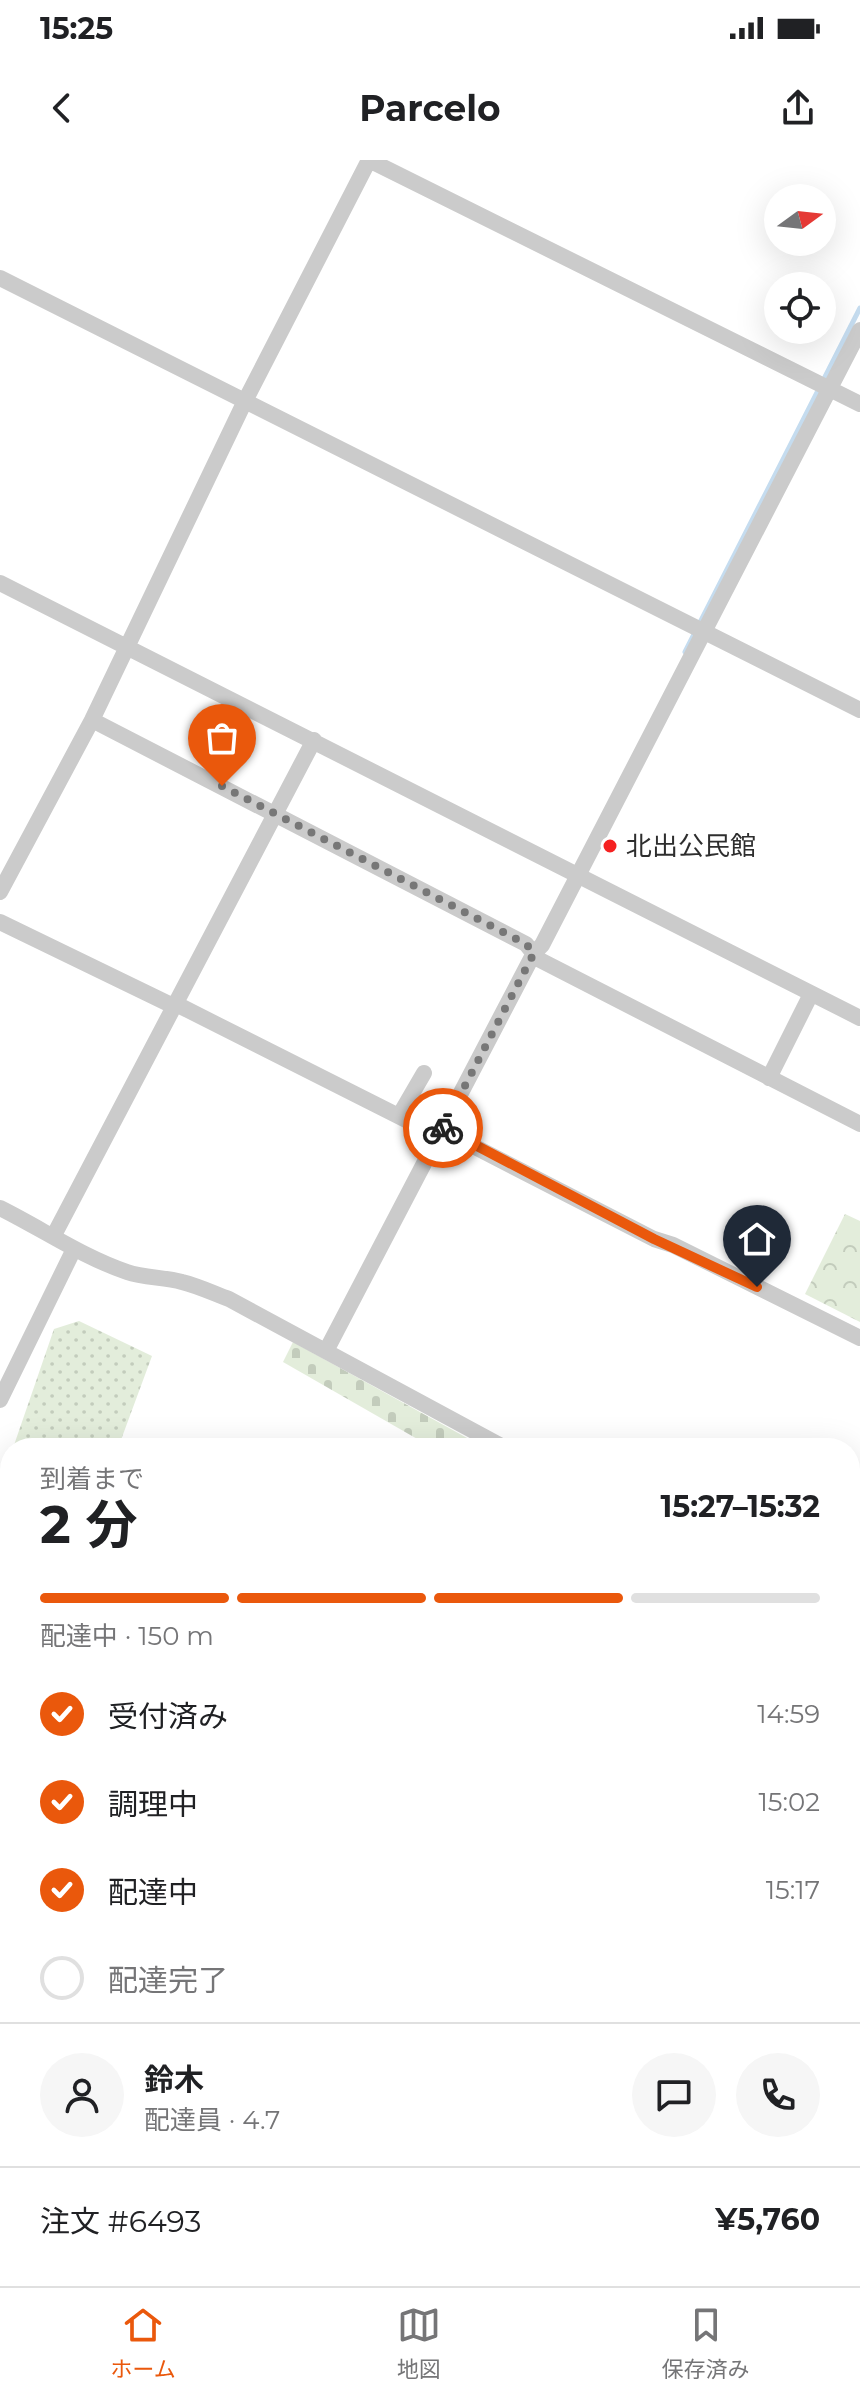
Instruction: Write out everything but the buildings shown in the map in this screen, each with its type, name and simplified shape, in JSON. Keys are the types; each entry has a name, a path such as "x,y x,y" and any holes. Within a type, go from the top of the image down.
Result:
{"street":[{"path":"0,892 92,720 244,403 369,160 860,404"},
{"path":"0,278 860,710"},
{"path":"326,1351 534,953 542,945 822,386 860,330"},
{"path":"0,583 860,1018"},
{"path":"92,720 526,944 538,959 860,1124"},
{"path":"54,1235 314,740"},
{"path":"0,922 860,1338"},
{"path":"769,1078 811,994"},
{"path":"399,1116 424,1073"},
{"path":"0,1208 54,1235 73,1251 88,1252 131,1274 181,1282 206,1290 326,1351 483,1438"},
{"path":"0,1400 73,1251"}],"green space":[{"path":"845,1214 860,1221 860,1322 805,1294"},
{"path":"79,1321 152,1356 122,1438 16,1438 54,1329"},
{"path":"293,1342 467,1438 416,1438 283,1362"}],"waterway":[{"path":"685,652 860,308"}],"way so far":[{"path":"222,786 526,944 534,953 443,1128"}],"place":[{"name":"北出公民館","path":"610,846"}],"route":[{"path":"443,1128 654,1239 673,1245 757,1287"}]}
